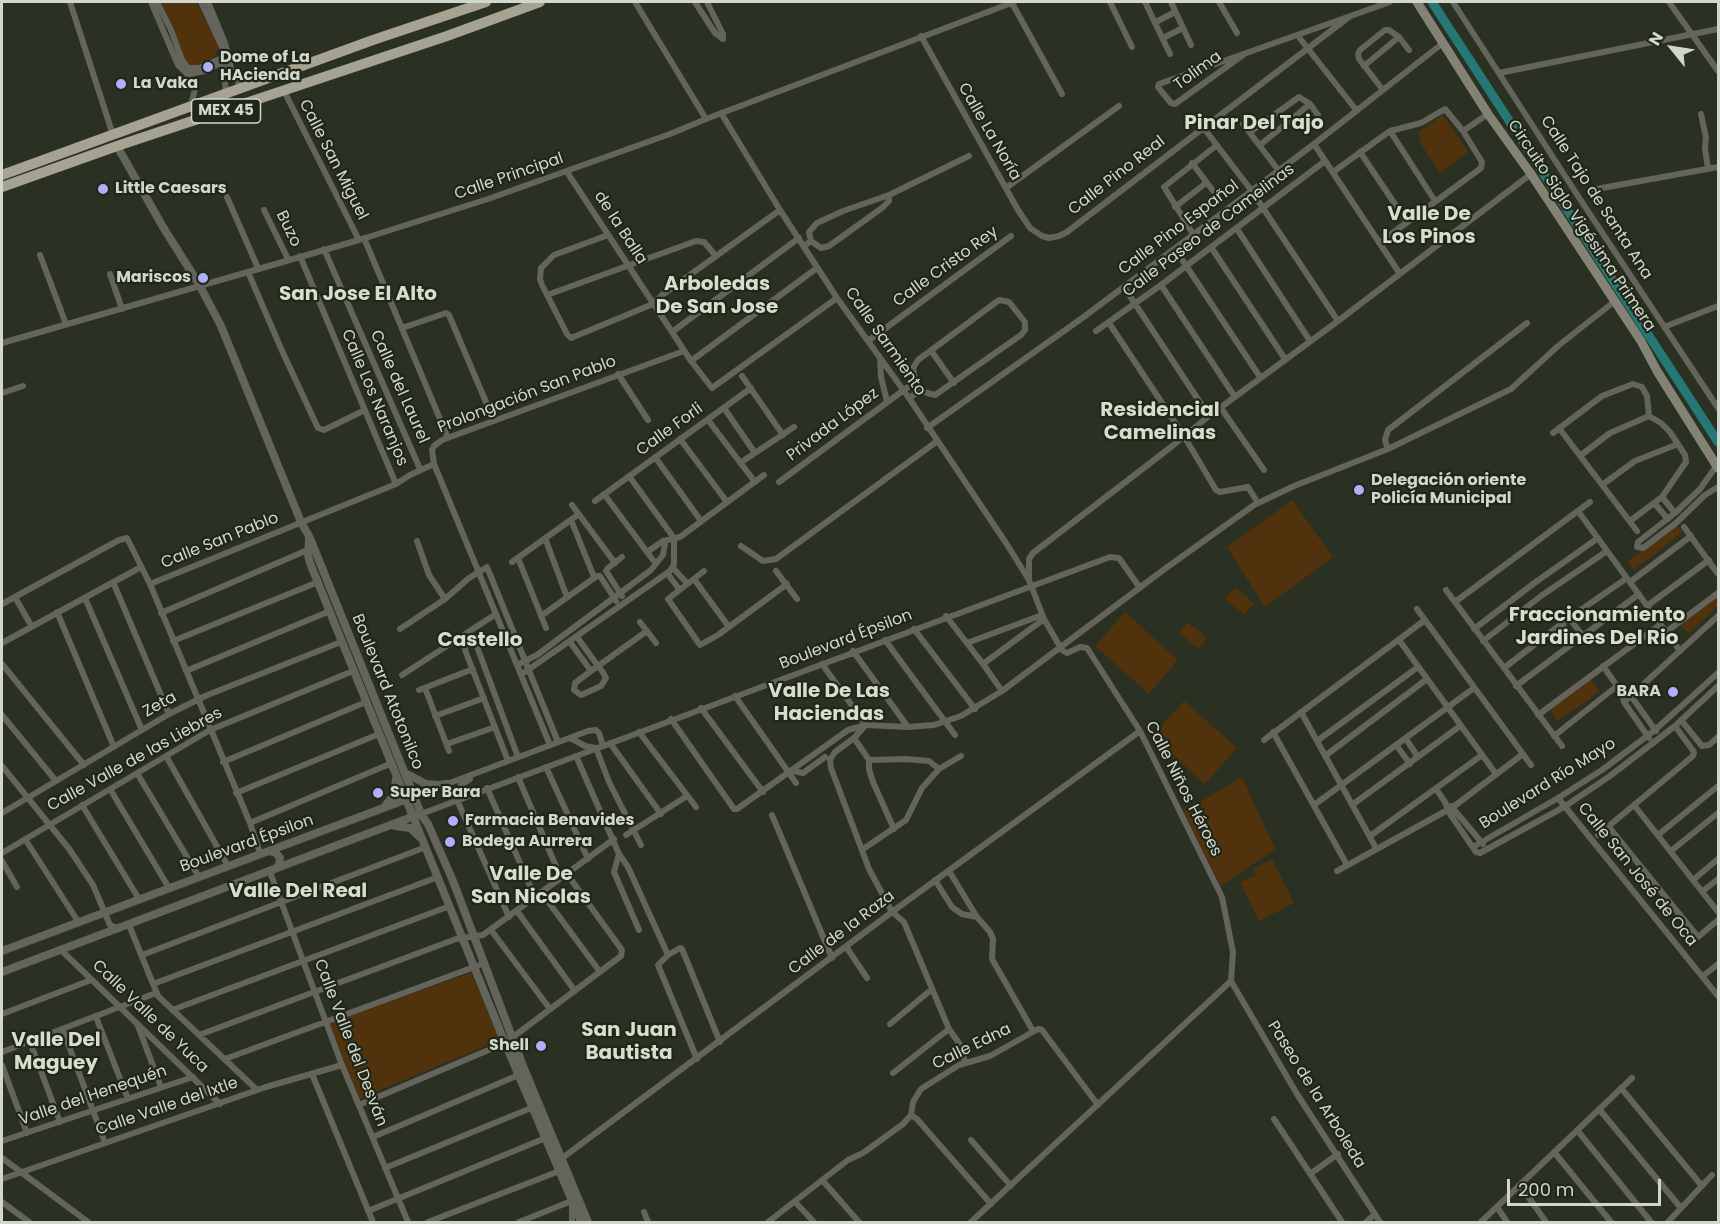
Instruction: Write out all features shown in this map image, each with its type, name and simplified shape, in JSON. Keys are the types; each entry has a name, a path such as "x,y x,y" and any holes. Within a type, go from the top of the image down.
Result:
{"highway":[{"name":"MEX 45","path":"2,187 226,93 486,2"},
{"name":"MEX 45","path":"2,175 284,92 540,2"},
{"path":"447,15 432,24 429,29 433,35 447,36"},
{"path":"403,51 418,36 416,32 408,28"}],"main road":[{"name":"Circuito Siglo Vigésima Primera","path":"1417,2 1488,114 1531,174 1615,301 1718,467"}],"street":[{"path":"70,2 115,141"},
{"path":"151,2 170,35"},
{"path":"157,2 170,35 178,65 190,71 205,71 226,58"},
{"path":"201,2 212,18"},
{"path":"208,2 233,77 243,87"},
{"path":"637,2 706,118"},
{"path":"695,2 715,33 723,39 723,34 707,2"},
{"path":"1013,2 1062,93"},
{"name":"Calle Principal","path":"2,341 122,309 480,202 680,130 706,118 1013,2"},
{"path":"1110,2 1132,47"},
{"path":"1145,2 1170,54"},
{"path":"1171,2 1191,45"},
{"path":"1219,2 1236,33"},
{"path":"1243,55 1390,2"},
{"name":"Calle Tajo de Santa Ana","path":"1453,2 1719,408"},
{"path":"1670,2 1719,71"},
{"path":"1156,22 1176,12"},
{"name":"Calle Pino Real","path":"1041,236 1049,238 1067,232 1349,16"},
{"path":"1163,38 1183,28"},
{"path":"1499,73 1719,29"},
{"path":"1383,90 1359,59 1360,50 1389,30 1399,37 1409,50"},
{"name":"Calle La Noría","path":"921,36 1006,188 1030,228 1041,236"},
{"path":"1298,36 1357,111"},
{"path":"1364,66 1399,37"},
{"name":"Calle Pino Español","path":"927,428 1175,249 1443,43"},
{"name":"Tolima","path":"1243,55 1175,104 1171,104 1158,87 1159,84 1243,55"},
{"path":"226,58 226,93"},
{"path":"190,71 195,89 191,107"},
{"name":"Calle San Miguel","path":"284,92 361,239 402,328 448,438"},
{"path":"1250,132 1296,98 1301,97 1318,115"},
{"path":"1260,146 1310,104"},
{"path":"1006,188 1119,106"},
{"path":"1333,172 1390,131 1421,123 1445,109 1463,131 1482,165 1481,168 1379,243"},
{"name":"Calle Sarmiento","path":"721,113 817,268 909,398 1030,582 1043,617 1061,647"},
{"path":"1463,131 1488,114"},
{"path":"1701,114 1706,138 1708,169"},
{"path":"1243,124 1279,171"},
{"path":"1203,128 1251,190 1338,321"},
{"path":"1390,131 1435,201"},
{"name":"Boulevard Atotonilco","path":"115,141 163,227 200,286 229,345 301,522 310,538 311,549 405,772 411,798"},
{"path":"1314,144 1400,274"},
{"path":"1193,234 1164,189 1164,185 1217,145"},
{"path":"1360,153 1407,222"},
{"path":"890,195 886,204 877,213 829,246 821,248 812,242 809,232 814,225 843,211 890,195 969,156"},
{"name":"Calle Paseo de Camelinas","path":"1096,331 1237,229 1325,161"},
{"path":"1192,163 1214,192"},
{"path":"1591,190 1719,167"},
{"name":"de la Balla","path":"567,172 684,351 712,388 837,298"},
{"path":"1030,582 1029,559 1033,553 1260,377 1338,321 1531,174"},
{"path":"1175,207 1206,183"},
{"path":"227,197 258,268"},
{"name":"Buzo","path":"264,210 288,259"},
{"path":"608,235 554,255 541,268 540,279 571,338 653,304 662,295 780,210"},
{"path":"1237,229 1310,341"},
{"name":"Calle Cristo Rey","path":"868,341 1011,236"},
{"path":"672,332 799,238"},
{"path":"548,295 699,240 704,242 716,256"},
{"path":"804,246 812,242"},
{"path":"1211,247 1285,359"},
{"name":"Calle del Laurel","path":"324,249 420,470"},
{"path":"1175,249 1260,377"},
{"path":"40,255 66,324"},
{"name":"Calle Los Naranjos","path":"300,256 396,484"},
{"path":"691,361 817,268"},
{"path":"248,272 287,363 320,430 365,410"},
{"path":"110,274 122,309"},
{"path":"1161,285 1235,397"},
{"path":"1124,287 1209,416"},
{"path":"903,390 915,380 913,368 915,364 999,300 1009,302 1025,322 1025,330 1021,335 954,383 935,395 920,391 909,398"},
{"path":"671,719 734,809 763,792 848,730 866,725 908,727 946,723 975,709 1002,691 1258,503 1388,449 1511,389 1558,346 1615,301"},
{"path":"1664,327 1719,306"},
{"path":"402,328 447,313 449,315 494,421"},
{"path":"1109,323 1184,436 1217,491 1248,487 1258,503"},
{"path":"1388,449 1385,440 1389,430 1527,323"},
{"name":"Prolongación San Pablo","path":"435,464 431,455 434,446 448,438 684,351"},
{"path":"932,352 954,383"},
{"path":"880,357 881,377 887,401"},
{"path":"618,374 648,420"},
{"path":"742,376 783,435"},
{"path":"1553,433 1602,396 1636,384 1642,387 1646,393 1649,416 1666,427 1685,455 1686,462 1662,497 1629,521"},
{"path":"2,393 23,386"},
{"name":"Calle Forli","path":"595,501 751,388"},
{"name":"Privada López","path":"779,482 903,390"},
{"path":"724,408 755,453"},
{"path":"1221,408 1264,470"},
{"path":"1581,455 1610,434 1649,416"},
{"path":"708,420 754,482"},
{"path":"740,463 794,427"},
{"path":"1559,428 1637,531"},
{"path":"680,439 727,502"},
{"path":"741,546 763,561 776,559 936,441"},
{"path":"1602,485 1635,461 1678,444"},
{"path":"655,457 701,521"},
{"path":"301,522 396,484 435,464 496,614 521,663 528,670 558,742"},
{"path":"1718,467 1700,489 1668,519 1638,542 1637,547 1643,548 1676,523 1705,495 1719,487"},
{"path":"647,552 663,541 680,537 764,475"},
{"path":"521,674 667,573 674,565 674,538 629,476"},
{"path":"1700,489 1705,495"},
{"path":"604,494 653,560"},
{"path":"1662,497 1675,513"},
{"path":"1455,602 1590,502"},
{"path":"1654,503 1668,519"},
{"path":"572,505 615,563"},
{"path":"1578,511 1680,651"},
{"path":"512,562 579,514"},
{"path":"571,520 594,577"},
{"name":"Calle San Pablo","path":"150,584 301,522"},
{"path":"1684,527 1719,574"},
{"path":"1504,668 1569,618 1691,536"},
{"path":"2,604 118,540 127,538 150,584 250,823 264,852 276,853 280,858 279,864 272,871"},
{"path":"545,538 567,597"},
{"path":"1474,629 1598,538"},
{"path":"417,541 429,575 445,599"},
{"path":"521,663 537,655 651,570 662,558 665,546 663,541"},
{"path":"161,613 311,549"},
{"name":"Boulevard Atotonilco","path":"311,549 308,559 341,642 395,772 411,798 425,844 462,937 505,1043 536,1106 581,1222"},
{"path":"1483,641 1541,596 1607,551"},
{"name":"Boulevard Épsilon","path":"2,972 822,664 1030,582 1114,556 1119,558 1140,588"},
{"path":"620,606 606,573 608,568 622,557"},
{"path":"518,558 546,628"},
{"path":"662,558 669,559 687,583"},
{"path":"1647,606 1708,560"},
{"path":"2,643 141,567"},
{"path":"400,630 487,567 521,663 521,674 550,745"},
{"path":"704,571 669,597 668,601 697,643 704,644 787,584"},
{"path":"776,571 797,599"},
{"path":"667,573 680,589"},
{"path":"541,616 594,577 600,576 617,596 626,602"},
{"path":"694,579 729,627"},
{"path":"1540,579 1548,591"},
{"path":"113,582 169,714"},
{"path":"173,642 318,582"},
{"path":"1533,584 1541,596"},
{"path":"1446,590 1562,746"},
{"path":"1666,632 1719,593"},
{"path":"1516,686 1639,594"},
{"path":"15,597 32,627"},
{"path":"85,598 142,730"},
{"path":"1417,609 1531,765"},
{"path":"186,671 330,610"},
{"path":"57,612 114,747"},
{"path":"402,675 496,614"},
{"path":"946,616 1002,691"},
{"path":"1624,702 1719,616"},
{"path":"967,644 1043,617"},
{"path":"983,664 1043,617"},
{"path":"1569,618 1583,636"},
{"path":"1264,740 1425,620"},
{"path":"640,622 656,643"},
{"path":"1562,624 1574,642"},
{"path":"1538,715 1661,624"},
{"path":"914,629 975,709"},
{"path":"577,637 598,666 606,678 602,685 581,695 575,692 573,688 575,683 591,671 598,666 647,631"},
{"path":"885,640 955,735"},
{"path":"1399,640 1496,774"},
{"name":"Zeta","path":"2,813 169,714 197,700 341,642"},
{"path":"505,762 495,727 465,647 470,642 476,644 518,757"},
{"path":"570,642 591,671"},
{"name":"Calle Niños Héroes","path":"1061,647 1067,653 1080,647 1087,648 1140,731 1222,897 1233,952 1231,981"},
{"path":"853,651 908,727"},
{"path":"2,664 84,765"},
{"path":"822,664 866,725"},
{"path":"1603,666 1622,693 1624,702 1653,743"},
{"path":"1317,741 1418,667"},
{"path":"473,669 422,689 448,747 495,727"},
{"name":"Calle Valle de las Liebres","path":"2,853 210,730 353,671"},
{"name":"Boulevard Río Mayo","path":"1719,673 1655,730 1602,770 1482,842 1475,849 1480,853 1564,807 1610,776 1675,726 1719,686"},
{"path":"1324,756 1428,679"},
{"path":"1554,736 1617,686"},
{"path":"1314,805 1474,688"},
{"path":"1622,693 1631,696 1660,737"},
{"path":"735,696 796,783"},
{"path":"435,716 484,698"},
{"path":"1375,698 1385,711"},
{"path":"223,762 366,702"},
{"path":"1367,704 1376,717"},
{"path":"701,708 763,792"},
{"path":"1301,712 1376,849"},
{"path":"2,715 56,781"},
{"path":"1681,720 1702,746 1708,745 1719,737"},
{"path":"790,772 803,773 828,759 866,725"},
{"path":"1352,805 1460,726"},
{"path":"1598,835 1693,756 1694,752 1675,726"},
{"name":"Boulevard Épsilon","path":"2,951 588,731 596,730 600,734 603,746"},
{"name":"Calle de la Raza","path":"561,1159 847,948 935,880 1140,731"},
{"path":"639,732 696,807"},
{"path":"1273,732 1347,865"},
{"path":"236,793 379,734"},
{"path":"570,738 585,746 603,746 661,814"},
{"path":"854,738 868,760 873,782 894,829"},
{"path":"1406,739 1418,757"},
{"path":"603,746 609,782 640,845"},
{"path":"1397,746 1410,764"},
{"path":"818,752 828,759 874,878 892,912 904,922 965,1062"},
{"path":"1337,871 1448,806 1523,754"},
{"path":"1370,836 1482,755"},
{"path":"166,756 228,866"},
{"path":"576,756 619,854 628,867 668,955"},
{"path":"863,849 906,820 915,799 939,769 961,756"},
{"path":"868,760 929,761 939,769"},
{"name":"Boulevard Épsilon","path":"465,797 462,788 464,782 495,769 505,762"},
{"path":"250,823 392,764"},
{"path":"2,766 84,870 110,925 120,929"},
{"path":"546,767 588,859"},
{"path":"381,809 394,795 395,772"},
{"path":"405,772 426,783 438,785 447,783"},
{"path":"137,773 199,877"},
{"path":"359,1105 505,1043 621,956 622,950 564,876 518,777"},
{"path":"1658,835 1719,786"},
{"path":"487,788 535,897"},
{"path":"110,789 169,888"},
{"path":"1436,789 1475,849"},
{"path":"626,835 687,796"},
{"name":"Calle San José de Oca","path":"1558,798 1719,996"},
{"path":"457,800 509,917"},
{"path":"82,805 139,899"},
{"path":"1634,805 1719,912"},
{"path":"1448,806 1486,849"},
{"path":"1671,851 1719,813"},
{"name":"Boulevard Atotonilco","path":"418,815 437,844 475,937 512,1037 522,1074"},
{"path":"772,815 832,958"},
{"path":"142,956 282,903 425,844 410,828 390,826"},
{"path":"1608,826 1698,937"},
{"path":"24,839 79,923"},
{"path":"199,1035 462,937 475,937 491,930 614,839"},
{"path":"619,854 614,872 639,930"},
{"path":"1693,880 1719,859"},
{"path":"2,861 17,887"},
{"name":"Calle Valle del Desván","path":"272,871 325,1022 408,1222"},
{"path":"949,871 976,917 984,924 993,939 992,959 1033,1031"},
{"path":"153,984 438,877"},
{"path":"1702,891 1719,879"},
{"path":"935,880 955,910 976,917"},
{"path":"541,892 600,972"},
{"path":"172,1010 450,906"},
{"path":"517,911 575,991"},
{"path":"1691,943 1719,920"},
{"path":"129,925 156,993 257,1090"},
{"path":"491,930 550,1009"},
{"path":"697,1059 658,965 680,948 720,1042"},
{"path":"847,948 867,978"},
{"name":"Calle Valle de Yuca","path":"61,950 220,1104"},
{"path":"225,1059 485,963"},
{"path":"1703,976 1719,964"},
{"path":"2,1014 91,980"},
{"path":"971,1222 1231,981"},
{"name":"Paseo de la Arboleda","path":"1231,981 1297,1094 1380,1222"},
{"path":"890,1024 932,989"},
{"path":"2,1052 156,993"},
{"path":"96,1017 128,1099"},
{"path":"137,1023 161,1087"},
{"path":"893,1073 949,1029"},
{"name":"Calle Edna","path":"768,1222 848,1160 903,1124 911,1115 913,1102 921,1089 965,1062 975,1062 990,1056 1038,1029 1042,1030 1098,1105"},
{"path":"63,1030 105,1143"},
{"path":"30,1042 60,1122"},
{"path":"2,1065 27,1133"},
{"name":"Calle Valle del Ixtle","path":"2,1179 257,1090 342,1065"},
{"path":"312,1074 373,1222"},
{"path":"373,1137 522,1074"},
{"name":"Valle del Henequén","path":"2,1141 193,1077"},
{"path":"1481,1222 1632,1078"},
{"path":"1621,1088 1702,1186"},
{"path":"385,1168 536,1106"},
{"path":"1599,1109 1681,1208"},
{"path":"911,1115 991,1204"},
{"path":"1274,1119 1342,1222"},
{"path":"1577,1130 1651,1222"},
{"path":"368,1211 548,1137"},
{"name":"Boulevard Atotonilco","path":"548,1137 561,1159 562,1170"},
{"path":"971,1140 1011,1186"},
{"path":"1554,1152 1611,1222"},
{"path":"1310,1173 1338,1154"},
{"path":"2,1158 88,1222"},
{"path":"428,1222 562,1170"},
{"path":"1668,1222 1712,1175"},
{"path":"823,1181 860,1222"},
{"path":"1520,1185 1546,1222"},
{"path":"519,1222 574,1201 572,1222"},
{"name":"Boulevard Atotonilco","path":"574,1201 588,1222"},
{"path":"2,1202 26,1220"},
{"path":"795,1202 814,1222"},
{"path":"1497,1207 1507,1222"},
{"path":"644,1212 648,1222"},
{"path":"1366,1222 1374,1214"},
{"path":"16,1222 26,1220"}],"shaded area":[{"path":"159,2 196,2 218,44 214,57 193,67 185,62"},
{"path":"1443,115 1468,152 1440,173 1421,144 1418,132"},
{"path":"1292,500 1333,557 1265,607 1227,547"},
{"path":"1676,524 1683,532 1634,570 1627,562"},
{"path":"1235,587 1254,603 1244,615 1225,599"},
{"path":"1718,596 1718,606 1689,634 1681,625"},
{"path":"1125,612 1178,660 1149,694 1095,646"},
{"path":"1188,622 1207,638 1198,649 1179,633"},
{"path":"1591,679 1600,691 1558,721 1550,709"},
{"path":"1184,701 1237,748 1205,784 1152,737"},
{"path":"1242,777 1275,849 1221,886 1183,812"},
{"path":"1272,859 1294,903 1259,921 1240,882 1256,875 1253,869"},
{"path":"471,973 500,1040 359,1099 329,1022"}],"waterway":[{"path":"1432,2 1718,442"}],"place":[{"name":"Dome of La HAcienda","path":"208,67"},
{"name":"La Vaka","path":"121,84"},
{"name":"Little Caesars","path":"103,189"},
{"name":"Mariscos","path":"203,278"},
{"name":"Delegación oriente Policía Municipal","path":"1359,490"},
{"name":"BARA","path":"1673,692"},
{"name":"Super Bara","path":"378,793"},
{"name":"Farmacia Benavides","path":"453,821"},
{"name":"Bodega Aurrera","path":"450,842"},
{"name":"Shell","path":"541,1046"}],"district":[{"name":"Pinar Del Tajo","path":"1254,124"},
{"name":"Valle De Los Pinos","path":"1429,226"},
{"name":"San Jose El Alto","path":"358,295"},
{"name":"Arboledas De San Jose","path":"717,296"},
{"name":"Residencial Camelinas","path":"1160,422"},
{"name":"Fraccionamiento Jardines Del Rio","path":"1597,628"},
{"name":"Castello","path":"480,641"},
{"name":"Valle De Las Haciendas","path":"829,704"},
{"name":"Valle De San Nicolas","path":"531,886"},
{"name":"Valle Del Real","path":"298,892"},
{"name":"San Juan Bautista","path":"629,1042"},
{"name":"Valle Del Maguey","path":"56,1052"}]}
